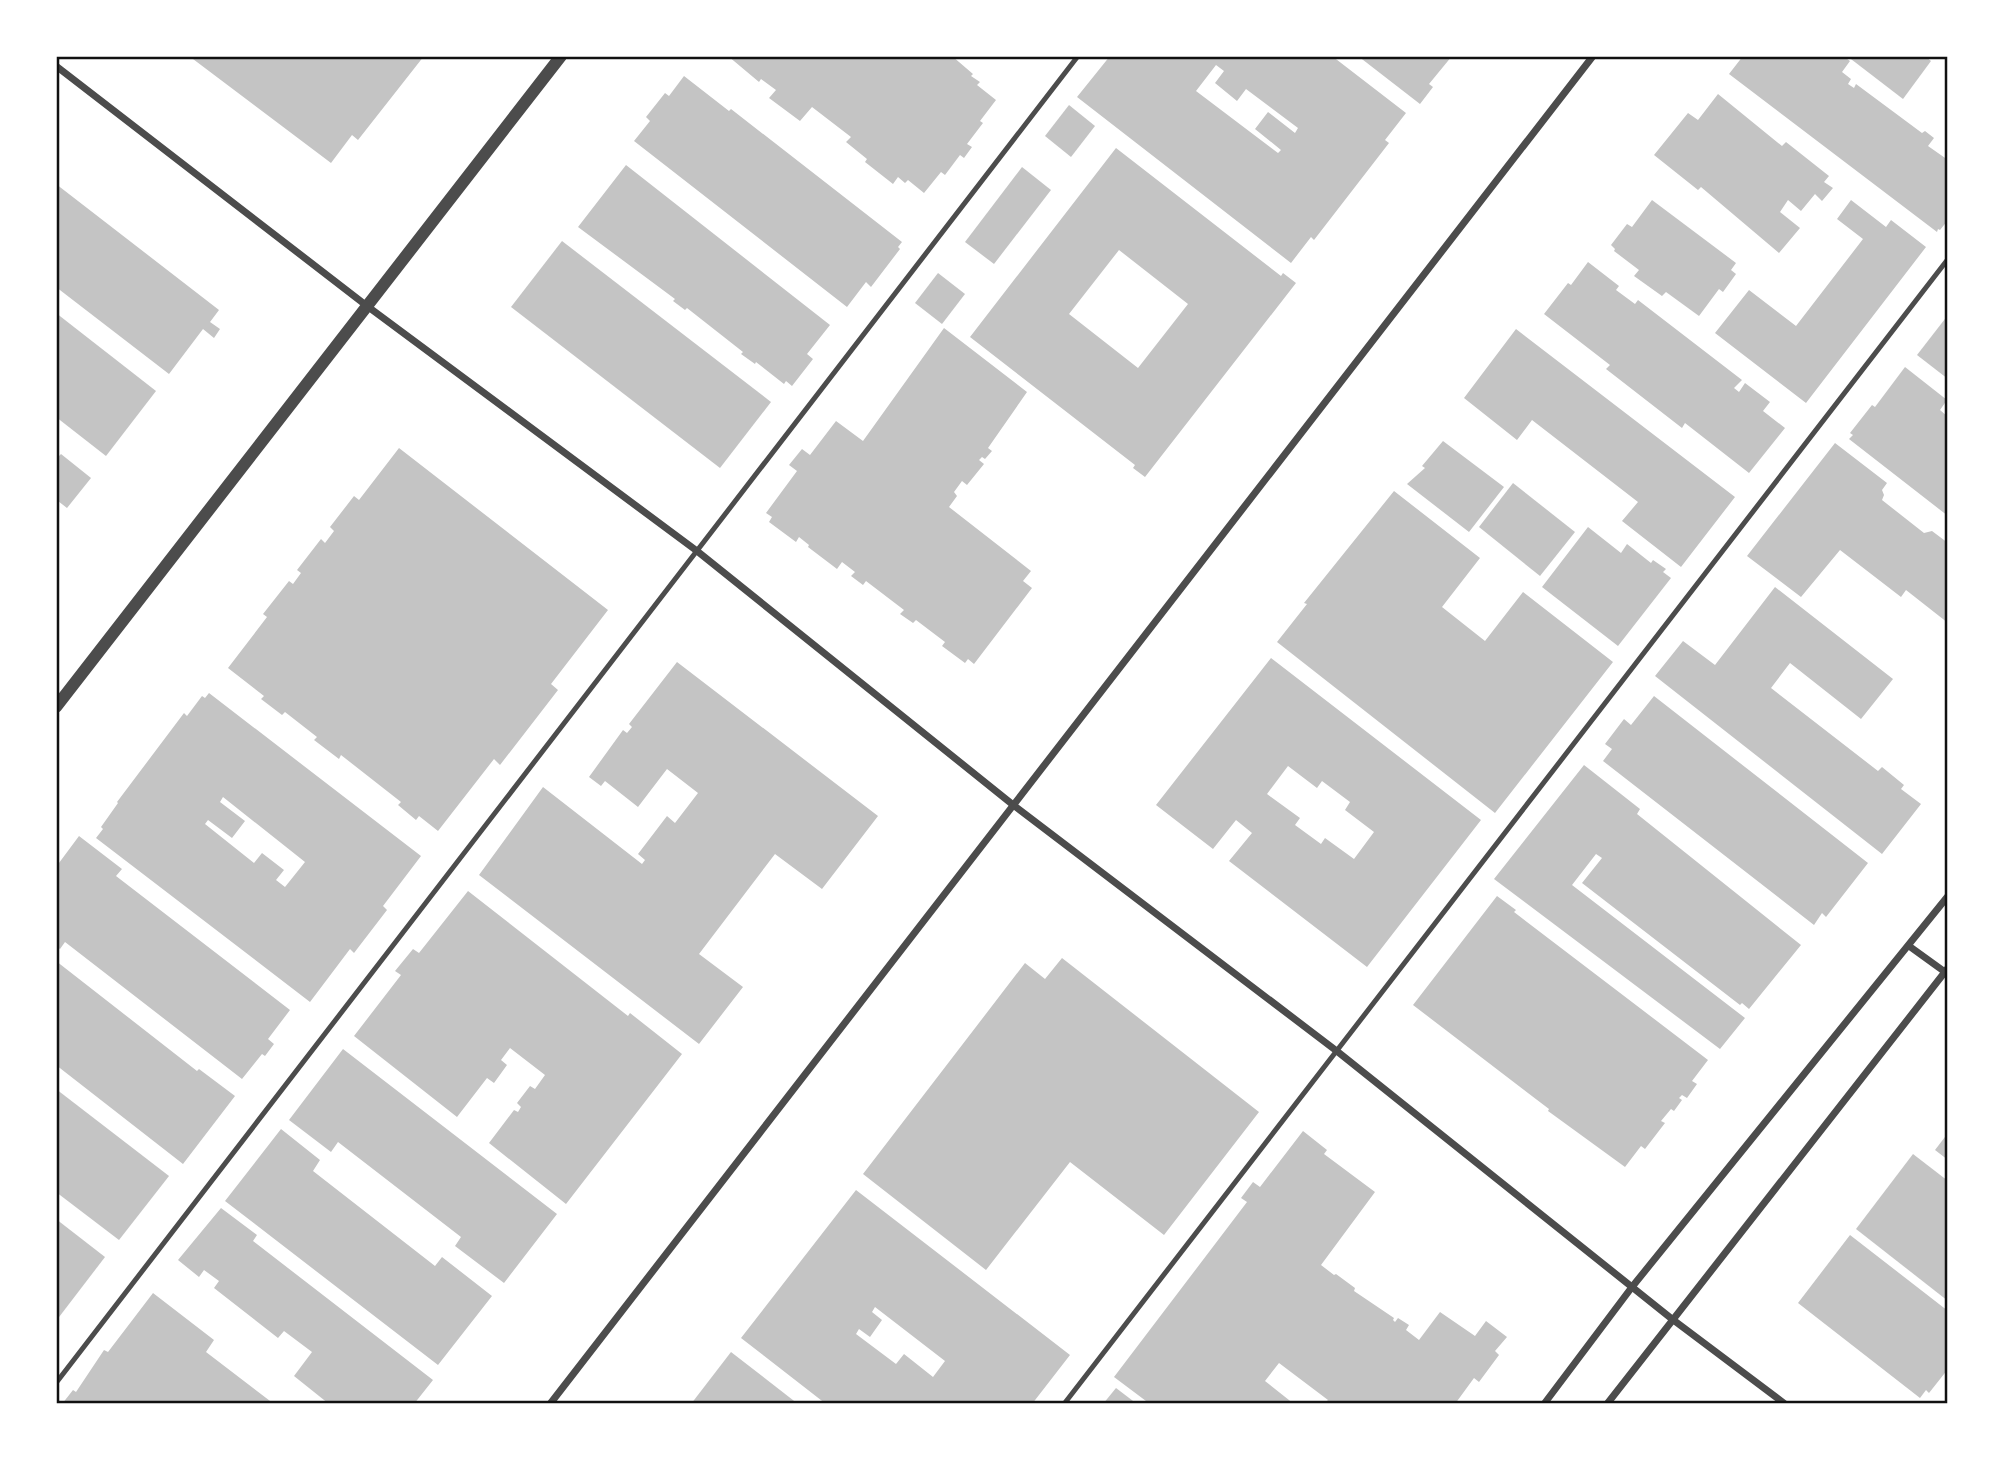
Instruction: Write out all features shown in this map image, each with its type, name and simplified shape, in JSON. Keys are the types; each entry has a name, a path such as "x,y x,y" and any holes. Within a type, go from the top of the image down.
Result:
{"street":[{"path":"56,707 561,56"},
{"path":"550,1404 1593,56"},
{"path":"56,66 367,306 698,551 1012,804 1338,1052 1672,1319 1786,1404"},
{"path":"1544,1404 1632,1287 1948,896"},
{"path":"1608,1404 1947,970 1909,946"}],"lane":[{"path":"56,1383 1078,56"},
{"path":"1064,1404 1948,259"}],"building":[{"path":"189,56 424,56 358,140 352,135 331,163"},
{"path":"728,56 952,56 980,82 977,85 996,100 967,144 972,147 964,158 960,155 945,175 941,172 924,193 908,180 905,183 898,177 893,184 865,162 867,159 846,142 851,137 812,107 800,121 769,98 776,90 761,79 759,82"},
{"path":"1110,56 1332,56 1406,113 1385,140 1389,143 1314,240 1311,237 1291,263 1077,97","holes":["1216,65 1224,71 1215,83 1237,101 1246,89 1298,128 1295,133 1268,112 1255,129 1281,150 1278,153 1196,91"]},
{"path":"1358,56 1452,56 1429,84 1433,87 1420,104"},
{"path":"1743,56 1843,56 1850,61 1842,72 1851,79 1848,84 1854,88 1856,84 1922,133 1925,131 1934,138 1928,146 1948,160 1948,220 1940,230 1937,232 1729,74"},
{"path":"1847,56 1925,56 1931,61 1903,99"},
{"path":"684,76 729,111 731,109 902,242 898,247 900,249 871,287 866,282 847,307 634,141 650,121 646,117 665,93 669,96"},
{"path":"1718,94 1782,146 1786,142 1829,176 1824,182 1833,188 1822,201 1815,194 1801,211 1788,200 1780,212 1800,228 1779,253 1701,187 1698,190 1654,155 1688,113 1698,120"},
{"path":"1069,105 1095,126 1071,157 1045,136"},
{"path":"1116,148 1281,276 1283,273 1296,283 1145,477 1133,468 1135,465 970,337","holes":["1119,250 1188,304 1138,368 1069,314"]},
{"path":"626,165 830,325 807,354 813,359 792,386 786,381 784,384 741,354 743,352 687,308 685,310 673,301 675,299 578,227"},
{"path":"1022,167 1051,190 994,264 965,242"},
{"path":"56,184 219,310 210,322 220,329 214,338 203,329 169,374 56,287"},
{"path":"1652,200 1736,263 1731,270 1736,274 1723,292 1719,289 1699,316 1666,292 1662,296 1634,276 1639,270 1614,251 1611,245 1627,224 1632,227"},
{"path":"1851,200 1886,227 1891,220 1926,247 1806,403 1715,333 1749,290 1796,326 1863,239 1837,219"},
{"path":"562,241 771,402 720,468 511,307"},
{"path":"1588,262 1619,286 1616,290 1635,304 1638,300 1742,380 1734,388 1739,392 1745,383 1770,402 1763,411 1785,428 1749,473 1685,423 1682,428 1606,369 1610,365 1544,314"},
{"path":"938,273 965,294 942,324 915,303"},
{"path":"56,313 156,391 106,456 56,417"},
{"path":"1948,315 1948,379 1917,355"},
{"path":"944,328 1027,392 988,448 992,451 985,459 982,457 979,460 984,464 967,485 962,481 954,492 957,496 949,507 1031,571 1023,581 1032,588 974,664 968,659 965,663 942,646 945,642 916,620 913,623 900,614 904,610 866,581 863,585 851,576 855,572 842,562 837,569 799,537 796,542 769,522 772,517 766,513 797,471 789,465 802,449 810,455 836,421 863,441"},
{"path":"1516,329 1735,497 1681,567 1622,521 1638,502 1532,420 1517,440 1464,398"},
{"path":"1905,367 1947,400 1940,410 1948,417 1948,516 1849,439 1853,435 1850,433 1872,405 1875,407"},
{"path":"1443,441 1504,487 1469,532 1407,484 1425,468 1422,466"},
{"path":"1835,443 1887,483 1882,490 1882,500 1924,533 1932,531 1948,543 1948,623 1906,590 1901,597 1840,550 1801,597 1747,556"},
{"path":"399,448 608,610 551,684 558,690 500,765 494,759 438,831 419,816 416,820 398,805 401,802 341,755 339,759 314,740 317,737 285,712 282,715 261,699 264,696 228,668 267,617 263,614 289,581 293,584 301,573 297,570 321,539 325,543 334,531 330,527 354,496 359,500"},
{"path":"61,454 91,478 67,508 58,501 56,503 56,455 58,457"},
{"path":"1513,483 1575,532 1540,576 1479,527"},
{"path":"1394,491 1480,558 1442,607 1485,641 1523,592 1613,662 1495,813 1277,642 1307,604 1304,603"},
{"path":"1588,527 1621,553 1627,544 1651,563 1653,560 1666,569 1663,572 1671,578 1618,646 1542,587"},
{"path":"1775,587 1893,679 1861,719 1790,663 1771,688 1878,771 1882,767 1904,785 1901,789 1921,804 1882,854 1655,676 1683,641 1715,665"},
{"path":"1271,658 1481,820 1367,967 1229,861 1252,833 1236,820 1213,849 1156,805","holes":["1288,766 1317,788 1322,781 1350,802 1345,810 1374,832 1354,859 1325,838 1321,844 1295,825 1300,818 1267,794"]},
{"path":"677,662 878,816 822,889 775,854 699,954 743,987 699,1044 479,875 543,787 642,864 645,860 638,854 667,816 675,823 698,793 667,769 638,807 605,781 601,786 589,777 623,730 627,733 632,727 629,724"},
{"path":"209,693 421,856 383,906 387,910 354,953 350,949 310,1002 96,838 117,802 184,713 187,716 202,696 205,698","holes":["223,797 305,862 285,887 276,880 284,870 262,853 254,863 205,824 208,820 232,838 245,821 220,802"]},
{"path":"1654,696 1868,863 1826,917 1822,913 1814,925 1603,761 1612,749 1605,744 1624,719 1631,725"},
{"path":"1584,765 1640,809 1637,814 1801,945 1749,1009 1742,1003 1740,1005 1582,883 1602,858 1596,854 1572,885 1745,1018 1720,1049 1494,879"},
{"path":"79,836 122,869 116,876 290,1010 268,1039 274,1044 265,1056 262,1054 242,1079 65,942 60,949 56,946 56,867"},
{"path":"468,891 628,1016 630,1013 682,1054 566,1204 489,1143 514,1110 518,1112 521,1107 517,1103 530,1086 535,1089 545,1075 510,1048 501,1060 507,1065 494,1083 487,1078 457,1117 354,1036 401,975 395,971 413,949 419,953"},
{"path":"1497,896 1516,910 1514,912 1708,1060 1692,1081 1697,1084 1687,1098 1682,1095 1679,1098 1682,1100 1674,1111 1671,1109 1661,1121 1665,1123 1645,1149 1641,1146 1625,1167 1548,1111 1549,1109 1413,1005"},
{"path":"1062,958 1259,1112 1164,1235 1070,1162 986,1270 863,1174 1025,963 1045,979"},
{"path":"56,961 197,1071 199,1069 235,1096 183,1164 56,1065"},
{"path":"343,1049 557,1214 504,1283 455,1246 461,1237 338,1142 331,1152 289,1120"},
{"path":"56,1089 169,1176 119,1240 56,1192"},
{"path":"281,1129 320,1160 313,1171 435,1266 442,1257 492,1296 438,1365 225,1201"},
{"path":"1303,1131 1327,1150 1324,1154 1375,1192 1321,1265 1394,1318 1395,1322 1398,1318 1409,1325 1406,1330 1419,1340 1440,1312 1475,1336 1486,1321 1507,1337 1495,1351 1499,1355 1479,1382 1474,1378 1455,1404 1324,1404 1328,1400 1279,1363 1265,1381 1294,1404 1150,1404 1114,1377 1247,1202 1241,1198 1253,1182 1260,1187"},
{"path":"1948,1133 1948,1160 1935,1150"},
{"path":"1913,1154 1948,1181 1948,1301 1856,1229"},
{"path":"856,1190 1070,1355 1032,1404 826,1404 741,1338","holes":["875,1307 945,1361 933,1377 904,1354 896,1364 856,1334 859,1329 870,1337 882,1320 872,1312"]},
{"path":"221,1208 257,1235 253,1241 433,1380 414,1404 329,1404 294,1376 312,1352 284,1331 278,1338 214,1288 219,1281 204,1270 199,1277 178,1260"},
{"path":"56,1219 105,1257 56,1321"},
{"path":"1850,1235 1948,1311 1948,1369 1929,1393 1926,1390 1920,1398 1798,1303"},
{"path":"153,1293 214,1340 206,1352 274,1404 62,1404 73,1390 76,1392 104,1350 108,1352"},
{"path":"731,1352 798,1404 691,1404"},
{"path":"1116,1388 1137,1404 1103,1404"}]}
